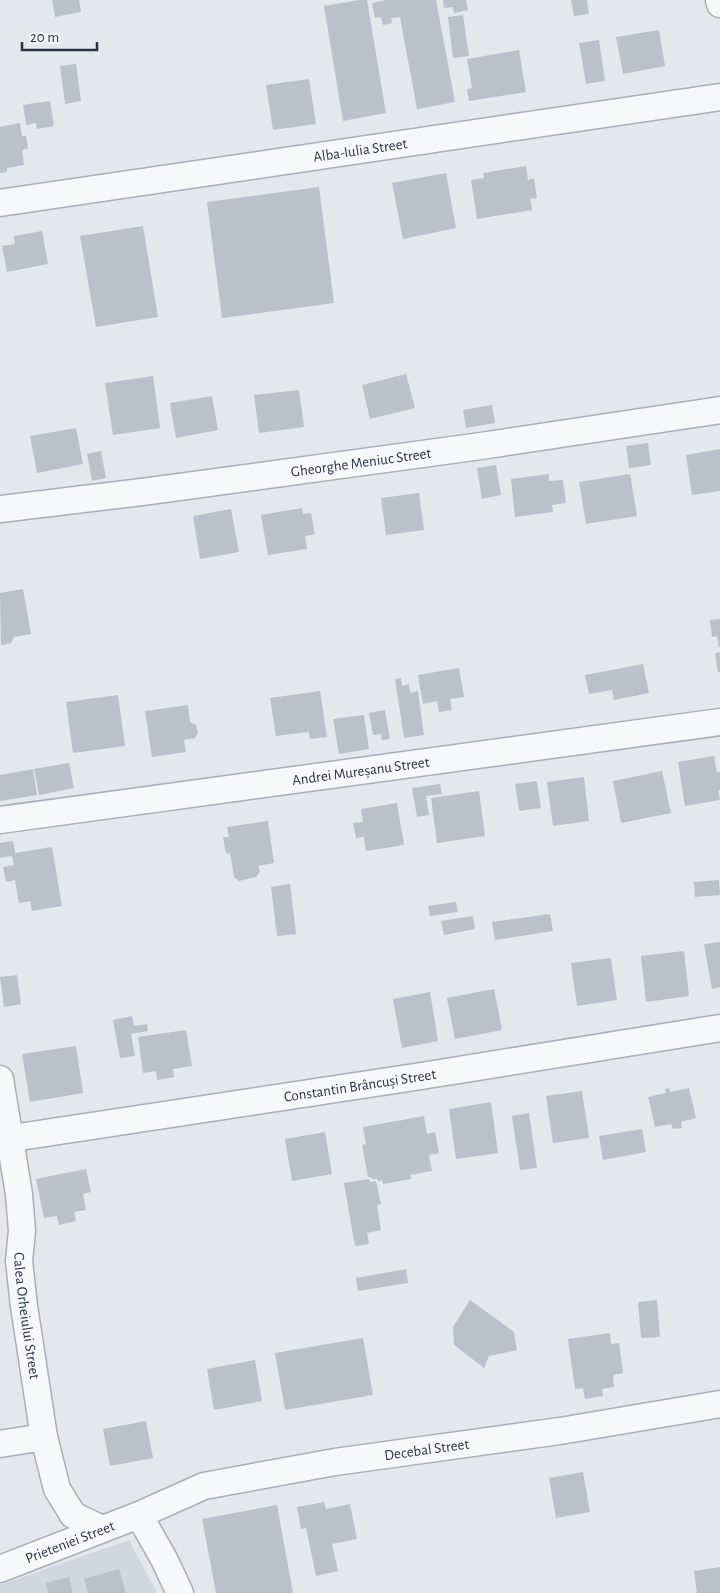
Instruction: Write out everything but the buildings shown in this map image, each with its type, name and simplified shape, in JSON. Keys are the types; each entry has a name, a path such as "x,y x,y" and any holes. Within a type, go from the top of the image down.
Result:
{"street":[{"path":"719,0 720,4"},
{"name":"Alba-Iulia Street","path":"0,203 720,97"},
{"name":"Gheorghe Meniuc Street","path":"0,509 152,491 481,446 720,410"},
{"name":"Andrei Mureșanu Street","path":"0,820 720,722"},
{"name":"Constantin Brâncuși Street","path":"4,1139 425,1076 720,1028"},
{"name":"Calea Orheiului Street","path":"0,1079 4,1139 19,1194 22,1231 20,1262 24,1306 44,1437 57,1489 73,1515 102,1529"},
{"name":"Decebal Street","path":"139,1515 204,1486 335,1462 560,1430 720,1404"},
{"path":"0,1444 44,1437"},
{"path":"139,1515 164,1559 180,1593"},
{"name":"Prieteniei Street","path":"0,1569 139,1515"}],"shaded area":[{"path":"129,1540 157,1593 0,1593 0,1585"}]}
